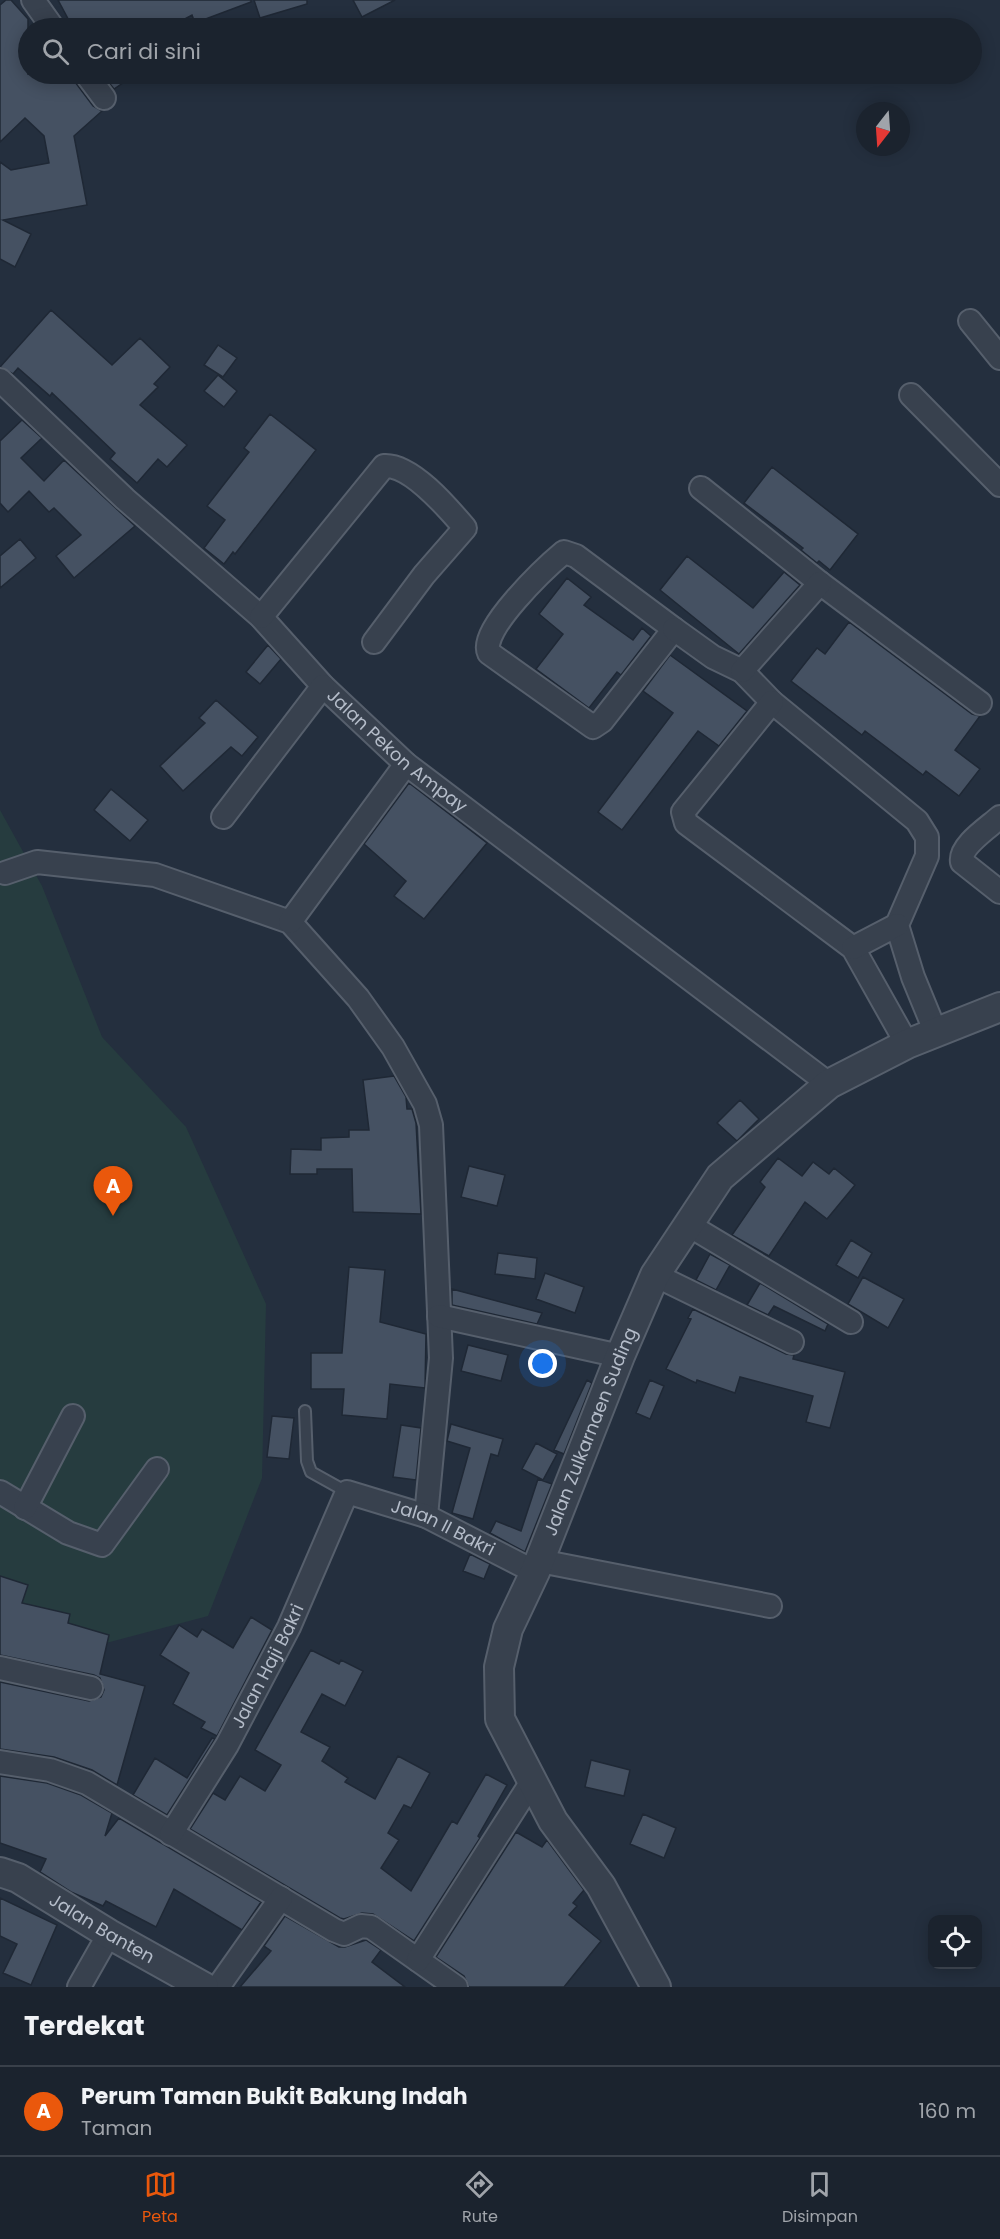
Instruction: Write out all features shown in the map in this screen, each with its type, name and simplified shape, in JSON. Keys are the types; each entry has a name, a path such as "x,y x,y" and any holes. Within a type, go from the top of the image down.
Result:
{"street":[{"path":"33,0 46,18"},
{"path":"93,84 104,99"},
{"path":"970,321 1000,358"},
{"name":"Jalan Pekon Ampay","path":"0,380 117,491 261,617 323,686 406,764 829,1084"},
{"path":"911,395 1000,485"},
{"path":"261,617 384,466 389,466 417,478 465,528 424,575 374,642"},
{"path":"701,488 820,583 980,703"},
{"path":"674,629 602,721 593,727 489,653 486,647 488,638 508,609 564,552 576,556 713,657 742,671 772,702 917,821 927,837 927,856 897,925 853,948"},
{"path":"742,671 820,583"},
{"path":"223,817 323,686"},
{"path":"772,702 683,812 683,818 686,823 853,948 907,1044"},
{"path":"290,922 406,764"},
{"path":"1000,817 965,848 961,856 962,862 1000,891"},
{"path":"2,871 37,862 155,875 290,922 358,998 393,1047 425,1104 431,1125 441,1358 426,1516"},
{"path":"897,925 913,976 936,1033"},
{"path":"878,990 913,976"},
{"name":"Jalan Zulkarnaen Suding","path":"656,1987 601,1886 553,1821 531,1783 500,1719 500,1667 508,1629 538,1566 620,1356 655,1275 720,1177 829,1084 907,1044 1000,1007"},
{"path":"687,1224 851,1322"},
{"path":"655,1275 792,1342"},
{"path":"439,1316 620,1356"},
{"path":"25,1509 73,1416"},
{"path":"0,1492 68,1533 102,1545 157,1469"},
{"name":"Jalan II Bakri","path":"347,1492 426,1516 538,1566 770,1606"},
{"name":"Jalan Haji Bakri","path":"171,1834 227,1745 290,1627 347,1492"},
{"path":"0,1668 91,1688"},
{"path":"0,1762 50,1770 87,1783 344,1934 361,1926 370,1927 456,1987"},
{"path":"418,1960 531,1783"},
{"name":"Jalan Banten","path":"0,1872 18,1878 109,1934 204,1987"},
{"path":"218,1987 281,1898"},
{"path":"79,1987 109,1934"}],"lane":[{"path":"304,1411 306,1461 311,1472 347,1492"}],"green space":[{"path":"0,810 42,886 102,1037 186,1127 266,1304 262,1478 208,1616 91,1647 0,1699"}],"building":[{"path":"6,0 11,0 27,18 18,18 18,84 76,84 93,106 102,111 74,136 87,205 3,220 31,234 15,267 0,259 0,162 11,170 49,163 44,136 25,118 0,142 0,5"},
{"path":"58,0 251,0 251,2 208,18 193,18 192,15 186,18 68,18"},
{"path":"254,0 307,0 307,4 260,18"},
{"path":"353,0 395,0 362,17"},
{"path":"110,84 121,84 114,89"},
{"path":"51,310 112,365 140,338 170,367 154,384 158,387 140,405 187,445 167,467 158,459 137,483 110,459 115,453 52,393 50,396 18,368 13,374 0,367"},
{"path":"218,345 237,358 223,377 204,365"},
{"path":"218,375 237,391 224,407 204,391"},
{"path":"270,414 316,450 235,554 233,552 224,564 204,548 225,520 207,506 249,452 244,448"},
{"path":"22,420 42,438 21,458 44,481 64,460 135,526 74,578 56,556 81,535 54,508 49,512 29,491 8,512 0,503 0,441"},
{"path":"772,467 858,534 830,570 819,561 817,563 801,550 803,548 744,503"},
{"path":"20,539 36,558 0,588 0,556"},
{"path":"687,556 753,608 784,572 800,585 739,654 660,590"},
{"path":"567,578 591,597 584,605 633,640 642,628 651,636 621,675 617,672 589,708 536,669 563,634 539,614"},
{"path":"849,622 972,714 980,716 955,750 980,769 959,796 926,771 923,775 865,731 862,735 791,681 817,648 825,654"},
{"path":"268,645 281,659 260,684 246,672"},
{"path":"670,655 747,711 719,746 698,731 622,830 598,812 673,713 643,691"},
{"path":"216,700 258,737 242,756 231,747 183,791 160,766 205,723 199,718"},
{"path":"409,783 487,843 424,919 394,896 406,881 364,844"},
{"path":"111,789 148,820 130,841 94,810"},
{"path":"394,1076 406,1097 407,1109 412,1109 416,1123 421,1214 353,1212 352,1169 317,1169 317,1174 290,1174 291,1149 321,1150 321,1138 349,1137 349,1130 369,1130 363,1080"},
{"path":"740,1100 759,1119 737,1141 717,1123"},
{"path":"778,1158 802,1176 813,1162 829,1174 834,1168 855,1185 827,1219 805,1202 769,1256 732,1235 765,1187 760,1182"},
{"path":"469,1166 505,1175 497,1206 461,1197"},
{"path":"851,1240 872,1253 858,1278 836,1265"},
{"path":"498,1253 537,1258 535,1279 495,1274"},
{"path":"710,1254 730,1265 716,1290 696,1280"},
{"path":"349,1267 385,1270 380,1322 426,1334 425,1388 390,1384 387,1419 342,1415 344,1389 311,1389 311,1353 342,1353"},
{"path":"545,1273 584,1287 575,1313 536,1299"},
{"path":"863,1277 904,1299 888,1328 848,1304"},
{"path":"760,1283 828,1324 825,1331 774,1306 768,1315 747,1305"},
{"path":"452,1289 542,1313 537,1324 452,1305"},
{"path":"693,1309 786,1354 794,1355 793,1359 845,1372 830,1428 806,1422 813,1396 740,1377 735,1393 697,1380 696,1383 666,1369 691,1319 688,1318"},
{"path":"468,1345 508,1355 501,1381 461,1371"},
{"path":"587,1380 592,1383 564,1454 554,1450"},
{"path":"650,1380 664,1386 650,1419 636,1413"},
{"path":"272,1416 294,1418 289,1459 267,1457"},
{"path":"451,1424 503,1439 498,1456 491,1454 473,1519 452,1513 470,1448 447,1441"},
{"path":"401,1425 421,1428 416,1480 393,1477"},
{"path":"536,1443 557,1454 543,1480 522,1469"},
{"path":"538,1479 552,1484 525,1552 490,1533 496,1521 521,1531"},
{"path":"470,1554 490,1564 484,1579 463,1571"},
{"path":"0,1576 28,1585 22,1603 70,1614 68,1623 109,1635 100,1674 145,1686 117,1785 92,1770 54,1757 0,1749 0,1682 89,1701 101,1697 104,1690 100,1678 94,1675 0,1655"},
{"path":"251,1617 272,1630 217,1736 201,1728 205,1722 173,1704 189,1673 160,1655 179,1625 197,1637 202,1629 233,1648"},
{"path":"311,1650 339,1664 341,1660 363,1671 345,1706 322,1694 301,1732 330,1747 322,1761 348,1778 345,1782 375,1799 398,1756 430,1773 411,1808 404,1805 388,1833 399,1840 381,1868 411,1891 452,1821 457,1824 486,1774 507,1785 478,1836 480,1838 414,1941 373,1914 362,1913 344,1919 340,1918 190,1829 213,1793 225,1800 240,1776 265,1791 281,1765 255,1750"},
{"path":"212,1738 215,1739 167,1815 133,1795 155,1758 187,1778"},
{"path":"591,1760 630,1770 624,1796 585,1787"},
{"path":"0,1776 47,1783 81,1795 112,1813 105,1836 119,1818 261,1902 242,1930 174,1889 156,1927 106,1901 103,1906 71,1892 40,1872 46,1859 0,1843"},
{"path":"643,1814 676,1828 664,1858 630,1844"},
{"path":"516,1832 542,1847 547,1840 584,1890 573,1903 577,1906 569,1915 601,1941 564,1987 469,1987 464,1976 436,1957"},
{"path":"0,1898 57,1925 31,1985 3,1973 17,1944 0,1936"},
{"path":"285,1916 339,1947 366,1940 381,1950 372,1962 405,1987 240,1987 271,1951 264,1946"}],"place":[{"name":"Perum Taman Bukit Bakung Indah","path":"113,1216"}]}
